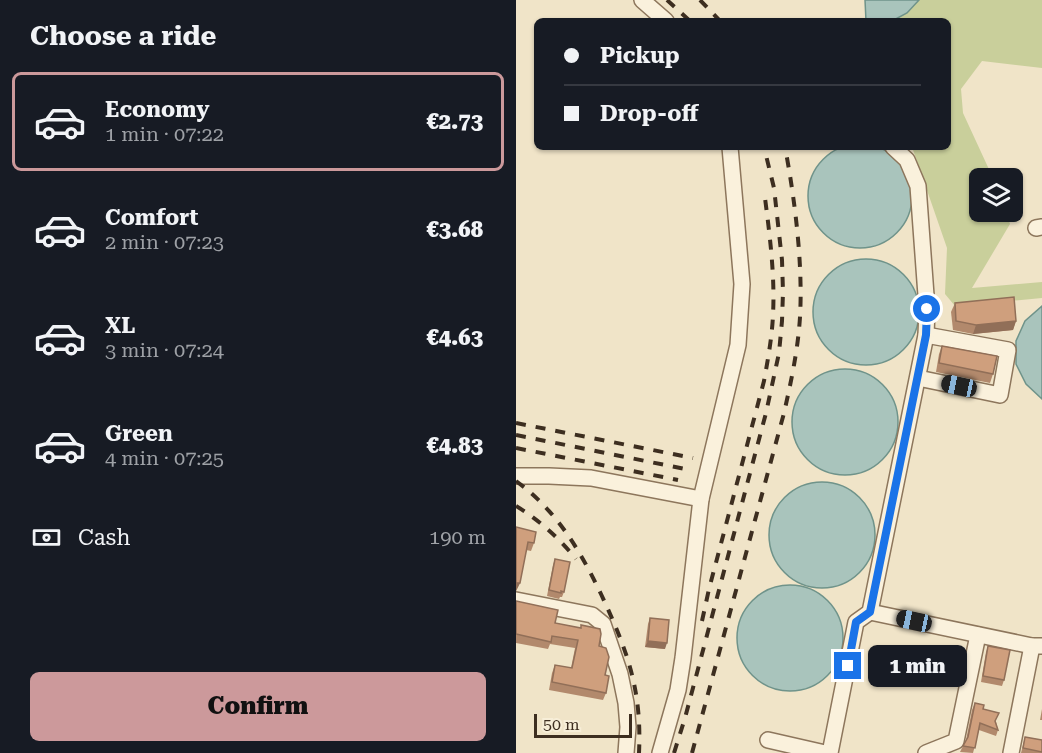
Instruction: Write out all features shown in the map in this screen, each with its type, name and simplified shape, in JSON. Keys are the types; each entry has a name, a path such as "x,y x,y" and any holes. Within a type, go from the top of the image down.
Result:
{"lane":[{"path":"642,0 663,18"},
{"path":"660,753 678,690 700,499 738,345 742,284 730,150"},
{"path":"830,753 856,622 870,612 926,335 927,309 918,186 907,160 896,150"},
{"path":"918,378 1000,394 1008,350 926,335"},
{"path":"516,476 591,478 700,499"},
{"path":"516,600 592,615 603,624 620,674 626,703 628,727 626,753"},
{"path":"870,612 1037,646 1011,753"},
{"path":"926,753 956,741 978,635"},
{"path":"768,740 825,753"}],"green space":[{"path":"919,0 1042,0 1042,68 982,61 961,89 963,113 988,168 969,168 969,222 1009,222 1010,224 972,288 1042,282 1042,298 955,306 945,294 947,248 913,150 951,150 951,18 898,18 907,13"}],"water":[{"path":"865,0 919,0 907,13 898,18 866,18"},
{"path":"835,150 885,150 904,167 911,186 909,216 897,233 880,245 860,248 840,245 823,233 811,216 808,196 811,176 823,159"},
{"path":"866,259 886,263 903,275 915,292 919,312 915,332 903,349 886,361 866,365 846,361 829,349 817,332 813,312 817,292 829,275 846,263"},
{"path":"1042,306 1042,399 1026,384 1016,364 1016,341 1025,321"},
{"path":"845,369 865,373 882,385 894,402 898,422 894,442 882,459 865,471 845,475 825,471 808,459 796,442 792,422 796,402 808,385 825,373"},
{"path":"822,482 842,486 859,498 871,515 875,535 871,555 859,572 842,584 822,588 802,584 785,572 773,555 769,535 773,515 785,498 802,486"},
{"path":"790,585 810,589 827,601 839,618 843,638 839,658 827,675 810,687 790,691 770,687 753,675 741,658 737,638 741,618 753,601 770,589"}],"building":[{"path":"1014,297 1016,321 976,325 956,321 955,303"},
{"path":"942,346 997,356 993,374 939,363"},
{"path":"516,527 536,532 534,543 528,542 520,583 516,583"},
{"path":"555,559 570,562 564,592 561,591 561,593 549,590"},
{"path":"516,601 558,610 555,623 600,629 599,646 606,648 609,657 605,675 609,676 606,693 552,682 555,665 572,668 578,640 552,636 551,642 516,634"},
{"path":"650,618 669,620 667,643 648,641"},
{"path":"988,646 1010,650 1004,680 983,676"},
{"path":"975,703 984,705 983,709 999,713 995,721 998,730 980,723 975,748 963,746 968,737"},
{"path":"1025,737 1042,740 1042,752 1023,748"}],"railway":[{"path":"667,0 687,18"},
{"path":"700,0 717,18"},
{"path":"674,753 766,413 779,353 783,292 782,260 774,188 765,150"},
{"path":"692,753 784,413 796,354 801,297 799,254 786,150"},
{"path":"702,621 764,381 770,348 773,286 765,198"},
{"path":"516,423 693,458"},
{"path":"516,435 690,470"},
{"path":"516,448 678,480"},
{"path":"516,481 543,505 566,532 601,594 631,670 638,709 639,753"},
{"path":"516,506 548,530 576,559"}],"route":[{"path":"848,666 856,622 870,612 926,335 927,309"}]}
